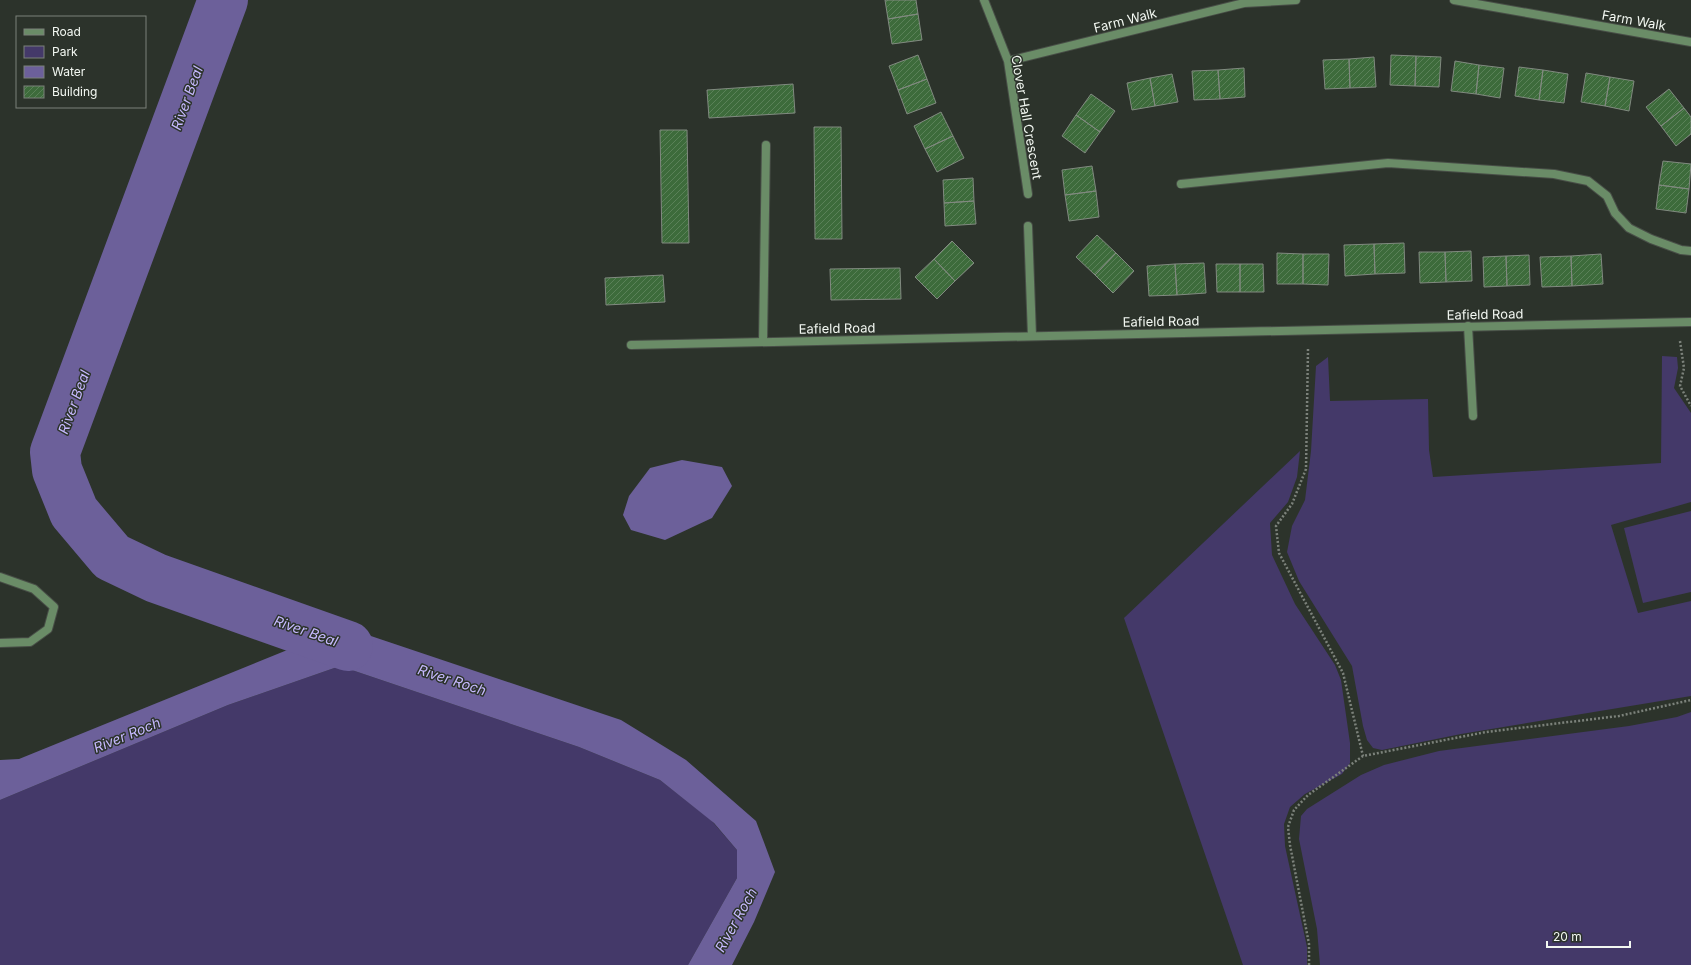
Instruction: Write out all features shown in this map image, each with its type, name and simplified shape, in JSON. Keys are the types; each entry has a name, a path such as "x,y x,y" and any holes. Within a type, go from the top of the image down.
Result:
{"street":[{"name":"Clover Hall Crescent","path":"984,0 1008,61 1028,194"},
{"name":"Farm Walk","path":"1008,61 1244,3 1296,0"},
{"name":"Farm Walk","path":"1454,0 1691,42"},
{"path":"763,342 766,145"},
{"path":"1181,184 1388,163 1554,174 1588,181 1606,196 1615,213 1629,228 1651,239 1681,250 1691,251"},
{"path":"1028,226 1032,336"},
{"name":"Eafield Road","path":"631,345 1691,322"},
{"path":"1468,326 1472,416"},
{"path":"0,577 34,589 54,608 48,629 30,642 0,643"}],"path":[{"path":"1680,322 1681,350 1684,368 1680,386 1691,406"},
{"path":"1308,330 1306,469 1292,504 1276,526 1279,553 1343,673 1363,756"},
{"path":"1309,965 1308,944 1288,827 1294,810 1308,795 1363,756 1486,732 1619,716 1691,700"}],"green space":[{"path":"1662,356 1677,357 1678,368 1674,388 1691,413 1691,502 1611,525 1638,613 1691,601 1691,696 1461,734 1382,750 1373,748 1367,740 1363,726 1352,666 1299,581 1287,552 1292,526 1305,500 1311,451 1316,366 1328,357 1330,401 1428,399 1429,450 1433,477 1661,463"},
{"path":"1300,451 1297,477 1288,502 1270,523 1272,555 1295,604 1335,665 1341,680 1350,743 1350,763 1342,774 1305,794 1290,807 1284,824 1285,846 1307,947 1307,965 1243,965 1124,618"},
{"path":"1691,511 1691,592 1643,603 1624,528"},
{"path":"340,666 579,747 660,780 711,820 737,850 737,878 688,965 0,965 0,800 228,705"},
{"path":"1691,712 1691,965 1320,965 1317,929 1299,839 1301,816 1307,809 1361,775 1384,765 1439,751 1629,726 1677,717"}],"water":[{"path":"682,460 722,467 732,486 712,518 665,540 631,530 623,515 629,496 650,468"},
{"name":"River Roch","path":"341,632 359,632 621,720 686,760 756,821 775,872 754,922 732,965 688,965 737,878 737,850 714,823 660,780 579,747 340,666 228,705 0,800 0,760 19,759 307,642"}],"building":[{"path":"885,0 916,0 918,14 888,19"},
{"path":"918,14 922,40 892,44 888,19"},
{"path":"918,55 927,79 898,90 889,66"},
{"path":"1391,55 1416,56 1415,86 1390,85"},
{"path":"1416,56 1441,57 1439,87 1415,86"},
{"path":"1374,57 1376,87 1350,88 1349,59"},
{"path":"1349,59 1350,88 1325,89 1323,60"},
{"path":"1455,61 1479,65 1476,94 1451,91"},
{"path":"1479,65 1504,68 1500,98 1476,94"},
{"path":"1519,67 1543,70 1539,100 1515,96"},
{"path":"1244,68 1245,97 1220,99 1218,70"},
{"path":"1218,70 1220,99 1194,100 1192,71"},
{"path":"1543,70 1568,74 1564,103 1539,100"},
{"path":"1586,73 1610,77 1605,106 1581,102"},
{"path":"1172,74 1178,102 1155,106 1150,78"},
{"path":"1610,77 1634,81 1629,111 1605,106"},
{"path":"1150,78 1155,106 1132,110 1127,83"},
{"path":"927,79 936,103 907,114 898,90"},
{"path":"793,84 795,113 709,118 707,90"},
{"path":"1669,89 1684,108 1661,126 1646,107"},
{"path":"1091,94 1115,111 1100,132 1076,115"},
{"path":"1684,108 1691,117 1691,134 1676,146 1661,126"},
{"path":"941,112 953,136 925,149 914,126"},
{"path":"1076,115 1100,132 1085,153 1062,136"},
{"path":"814,127 841,127 842,239 815,239"},
{"path":"660,130 687,130 689,243 662,243"},
{"path":"953,136 964,158 937,172 925,149"},
{"path":"1663,161 1691,164 1689,189 1659,185"},
{"path":"1092,166 1096,191 1065,195 1062,170"},
{"path":"973,178 974,201 944,203 943,180"},
{"path":"1659,185 1689,189 1686,213 1656,209"},
{"path":"1096,191 1099,217 1069,221 1065,195"},
{"path":"974,201 976,224 945,226 944,203"},
{"path":"1097,235 1116,253 1095,275 1076,257"},
{"path":"952,241 974,263 955,281 934,259"},
{"path":"1404,243 1405,273 1375,274 1374,244"},
{"path":"1374,244 1375,274 1345,276 1344,245"},
{"path":"1471,251 1472,281 1446,282 1445,252"},
{"path":"1419,252 1445,252 1446,282 1420,283"},
{"path":"1116,253 1134,271 1113,293 1095,275"},
{"path":"1277,253 1303,254 1303,284 1277,284"},
{"path":"1303,254 1329,254 1328,285 1303,284"},
{"path":"1601,254 1603,284 1572,286 1571,256"},
{"path":"1529,255 1530,285 1507,286 1506,256"},
{"path":"1506,256 1507,286 1484,287 1483,257"},
{"path":"1571,256 1572,286 1542,287 1540,257"},
{"path":"934,259 955,281 937,299 915,277"},
{"path":"1204,263 1206,293 1177,295 1175,264"},
{"path":"1175,264 1177,295 1149,296 1147,266"},
{"path":"1216,264 1240,264 1240,292 1217,292"},
{"path":"1240,264 1263,264 1264,292 1240,292"},
{"path":"900,268 901,299 831,300 830,269"},
{"path":"663,275 665,302 606,305 605,278"}],"waterway":[{"name":"River Beal","path":"223,0 55,452 57,470 74,512 112,557 156,578 348,646"}]}
